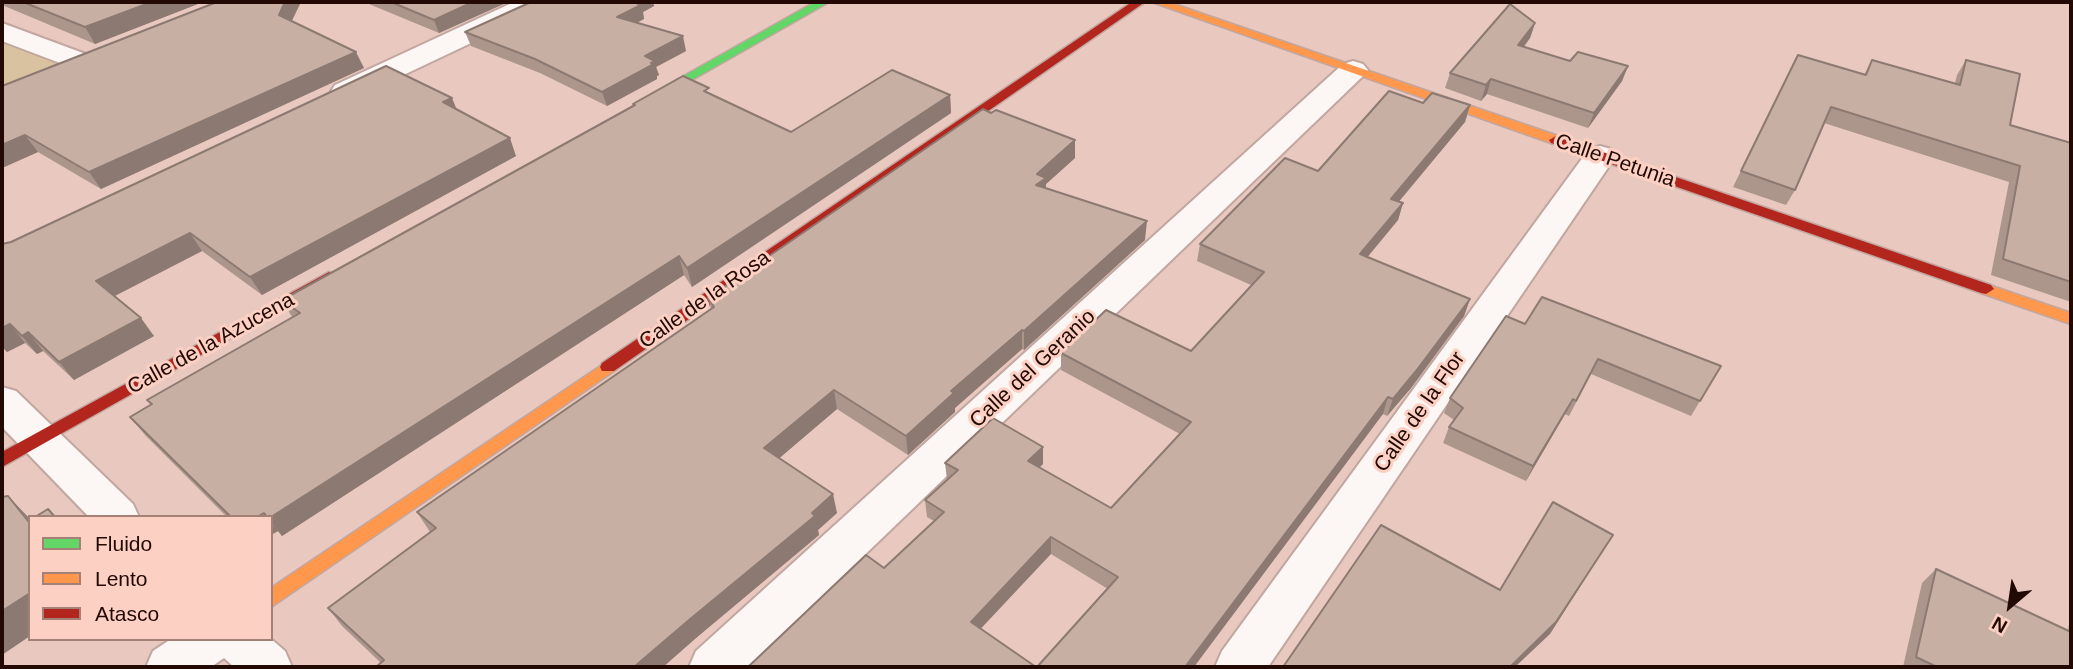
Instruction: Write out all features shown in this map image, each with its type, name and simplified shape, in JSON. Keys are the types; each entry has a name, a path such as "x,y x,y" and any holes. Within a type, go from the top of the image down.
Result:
{"street":[{"path":"324,101 535,2"},
{"path":"630,109 823,2"},
{"name":"Calle de la Rosa","path":"273,598 1139,2"},
{"name":"Calle Petunia","path":"1158,2 2071,320"},
{"path":"2,31 94,57 47,75"},
{"name":"Calle del Geranio","path":"713,667 1353,70"},
{"name":"Calle de la Flor","path":"1240,667 1600,156"},
{"name":"Calle de la Azucena","path":"2,460 341,271"},
{"path":"2,402 115,515"},
{"path":"171,667 209,641"},
{"path":"240,641 267,667"}],"shaded area":[{"path":"2,31 81,62 2,93"}],"building":[{"path":"23,2 152,2 85,27"},
{"path":"217,2 285,2 279,15 356,52 89,172 25,135 2,145 2,86"},
{"path":"391,2 473,2 434,20"},
{"path":"531,2 634,2 641,5 617,17 683,36 645,56 655,61 651,63 654,64 602,92 535,59 465,32"},
{"path":"1510,4 1535,23 1518,45 1570,61 1578,52 1628,66 1594,113 1491,79 1486,85 1450,73"},
{"path":"1798,55 1866,75 1872,60 1960,85 1966,60 2020,74 2010,125 2071,143 2071,282 2003,259 2020,166 1831,107 1795,190 1741,171"},
{"path":"386,66 452,98 443,102 510,138 250,277 190,233 96,281 141,318 59,362 28,332 22,336 10,324 2,328 2,244"},
{"path":"892,70 950,95 687,268 679,256 273,516 264,513 229,515 130,417 152,404 147,400 300,313 282,300 683,76 709,88 704,91 791,132"},
{"path":"1389,91 1423,103 1432,93 1470,105 1391,199 1403,203 1360,254 1470,299 1393,399 1388,397 1185,667 1037,667 1118,577 1051,537 971,622 1036,667 748,667 866,555 884,568 944,512 925,500 958,470 945,463 993,418 1043,447 1028,461 1111,508 1191,422 1061,353 1106,310 1191,351 1264,272 1200,244 1285,158 1318,171"},
{"path":"983,109 991,113 996,110 1075,140 1037,174 1046,178 1036,185 1147,221 1024,331 951,391 954,393 906,436 834,390 764,448 833,494 812,513 815,516 634,667 376,667 384,660 328,608 436,528 417,512 714,307 708,298"},
{"path":"1542,297 1721,366 1700,401 1598,359 1576,401 1573,399 1533,466 1449,427 1463,408 1450,398 1506,316 1525,324"},
{"path":"8,496 28,521 28,594 2,611 2,497"},
{"path":"1553,502 1613,535 1556,622 1510,667 1283,667 1381,525 1500,590"},
{"path":"48,509 53,515 38,515"},
{"path":"1936,569 2071,632 2071,667 1937,667 1916,657"}],"traffic: fast":[{"path":"642,103 823,2"}],"traffic: slow":[{"path":"1158,2 1556,140"},
{"path":"1986,289 2071,319"},
{"path":"273,598 608,367"}],"traffic: jam":[{"path":"608,367 1139,2"},
{"path":"1556,140 1986,289"},
{"path":"2,460 329,277"}]}
